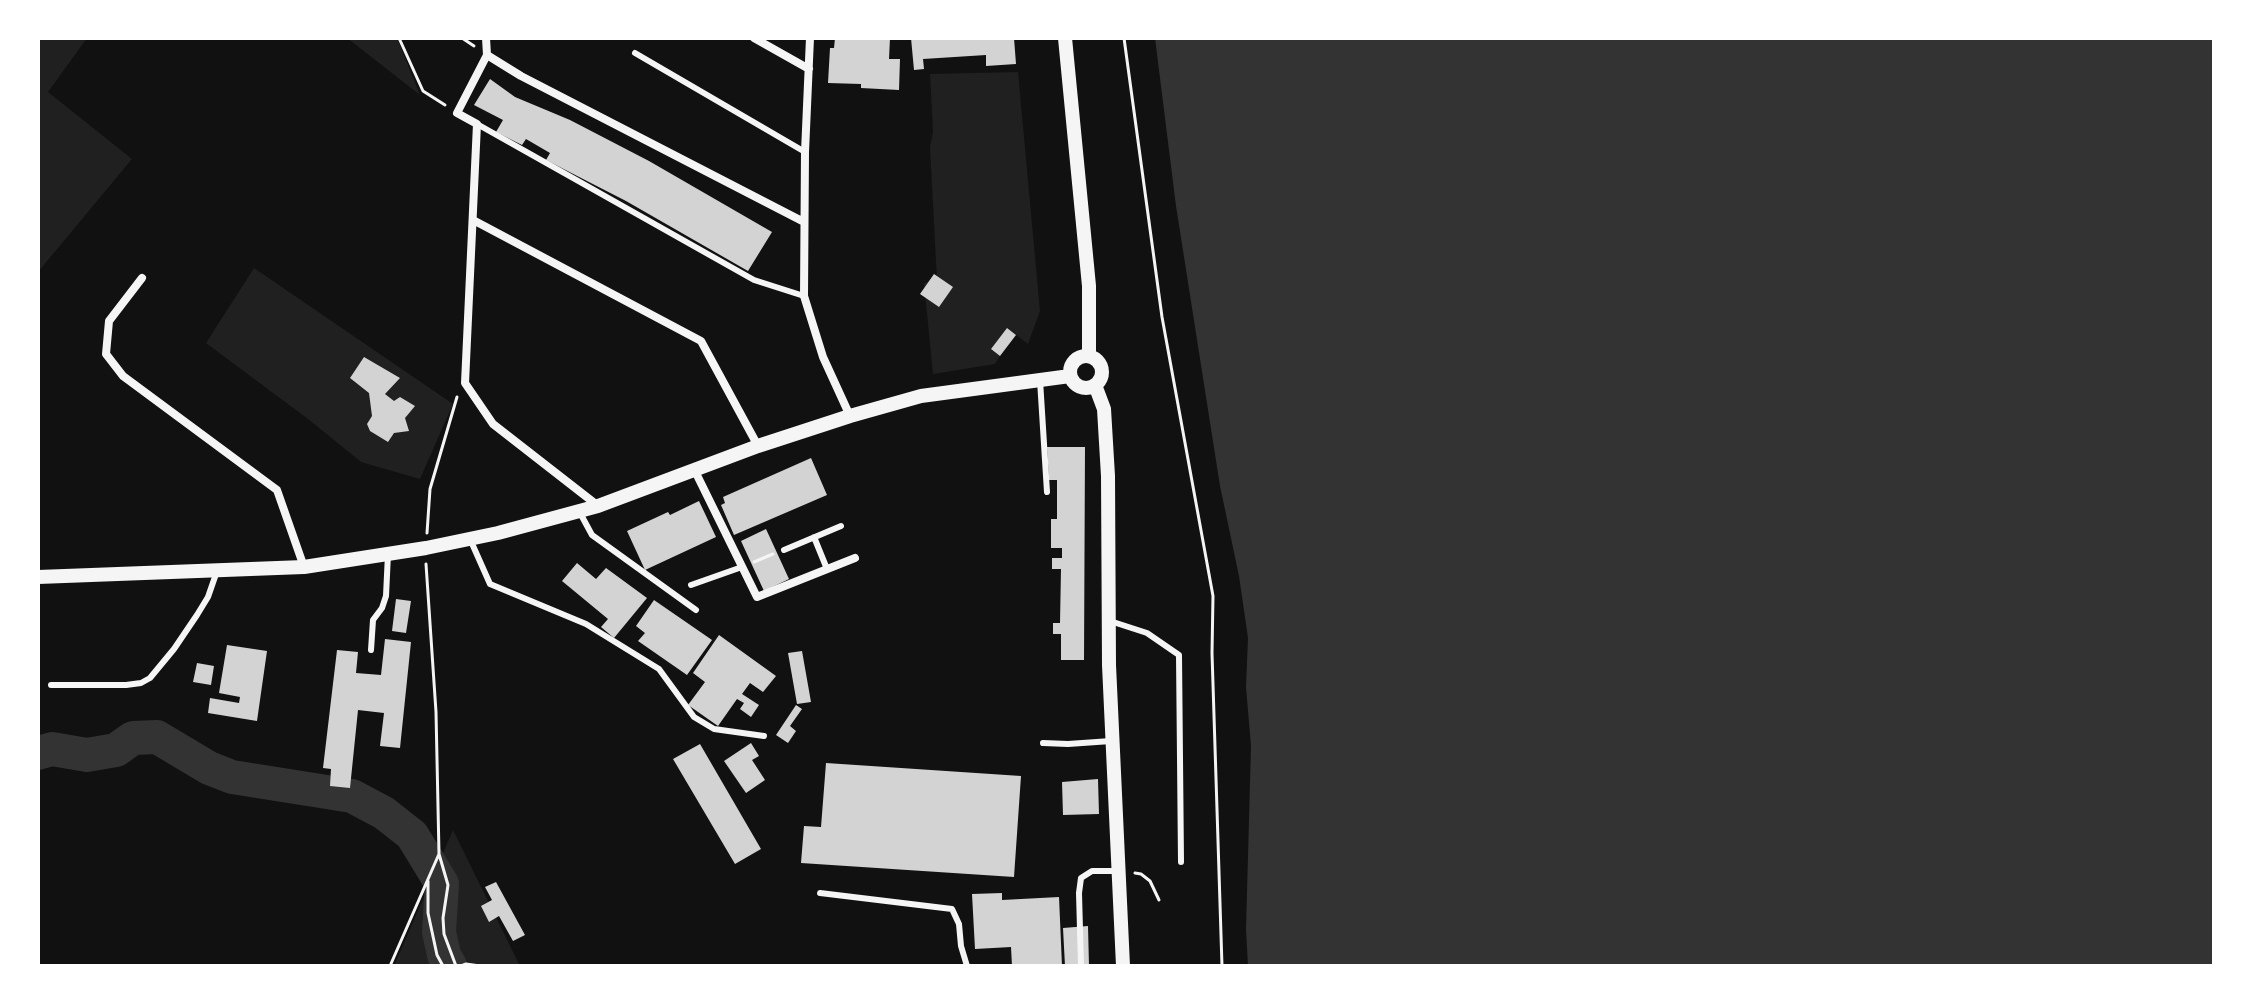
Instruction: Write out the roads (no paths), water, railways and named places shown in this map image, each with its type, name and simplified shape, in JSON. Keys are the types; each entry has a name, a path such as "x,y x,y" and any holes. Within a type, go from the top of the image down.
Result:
{"street":[{"path":"486,38 487,55 457,113 477,124 465,383 493,424 598,506"},
{"path":"754,38 809,69"},
{"path":"810,38 804,296 823,357 850,416"},
{"path":"1065,38 1089,286 1089,356"},
{"path":"487,55 521,76 804,222"},
{"path":"473,220 701,341 758,446"},
{"path":"142,278 109,321 106,354 123,376 277,490 304,567"},
{"path":"1089,356 1098,361 1101,369 1100,379 1090,387 1080,387 1070,376 1070,367 1081,357 1089,356"},
{"path":"40,574 304,567 426,548 498,533 598,506 758,446 921,396 1070,376"},
{"path":"1095,385 1104,409 1108,476 1109,665 1123,966"},
{"path":"694,469 757,597 855,558"}],"lane":[{"path":"635,53 805,152"},
{"path":"477,124 754,280 804,296"},
{"path":"1040,380 1047,492"},
{"path":"579,511 592,535 696,610"},
{"path":"784,550 841,526"},
{"path":"814,537 827,569"},
{"path":"470,539 490,584 586,624 659,669 694,717 714,729 764,736"},
{"path":"371,650 373,620 386,596 388,554"},
{"path":"691,585 742,567"},
{"path":"51,685 126,685 150,678 197,615 208,597 217,571"},
{"path":"1110,621 1147,633 1179,655 1181,862"},
{"path":"1043,743 1113,741"},
{"path":"1081,966 1081,878 1092,871 1119,871"},
{"path":"820,893 952,909 959,924 967,966"}],"waterway":[{"path":"38,753 52,749 87,755 116,750 133,738 157,737 209,768 232,777 352,796 384,813 412,835 442,884 439,932 450,966"},
{"path":"38,743 52,749"}]}
